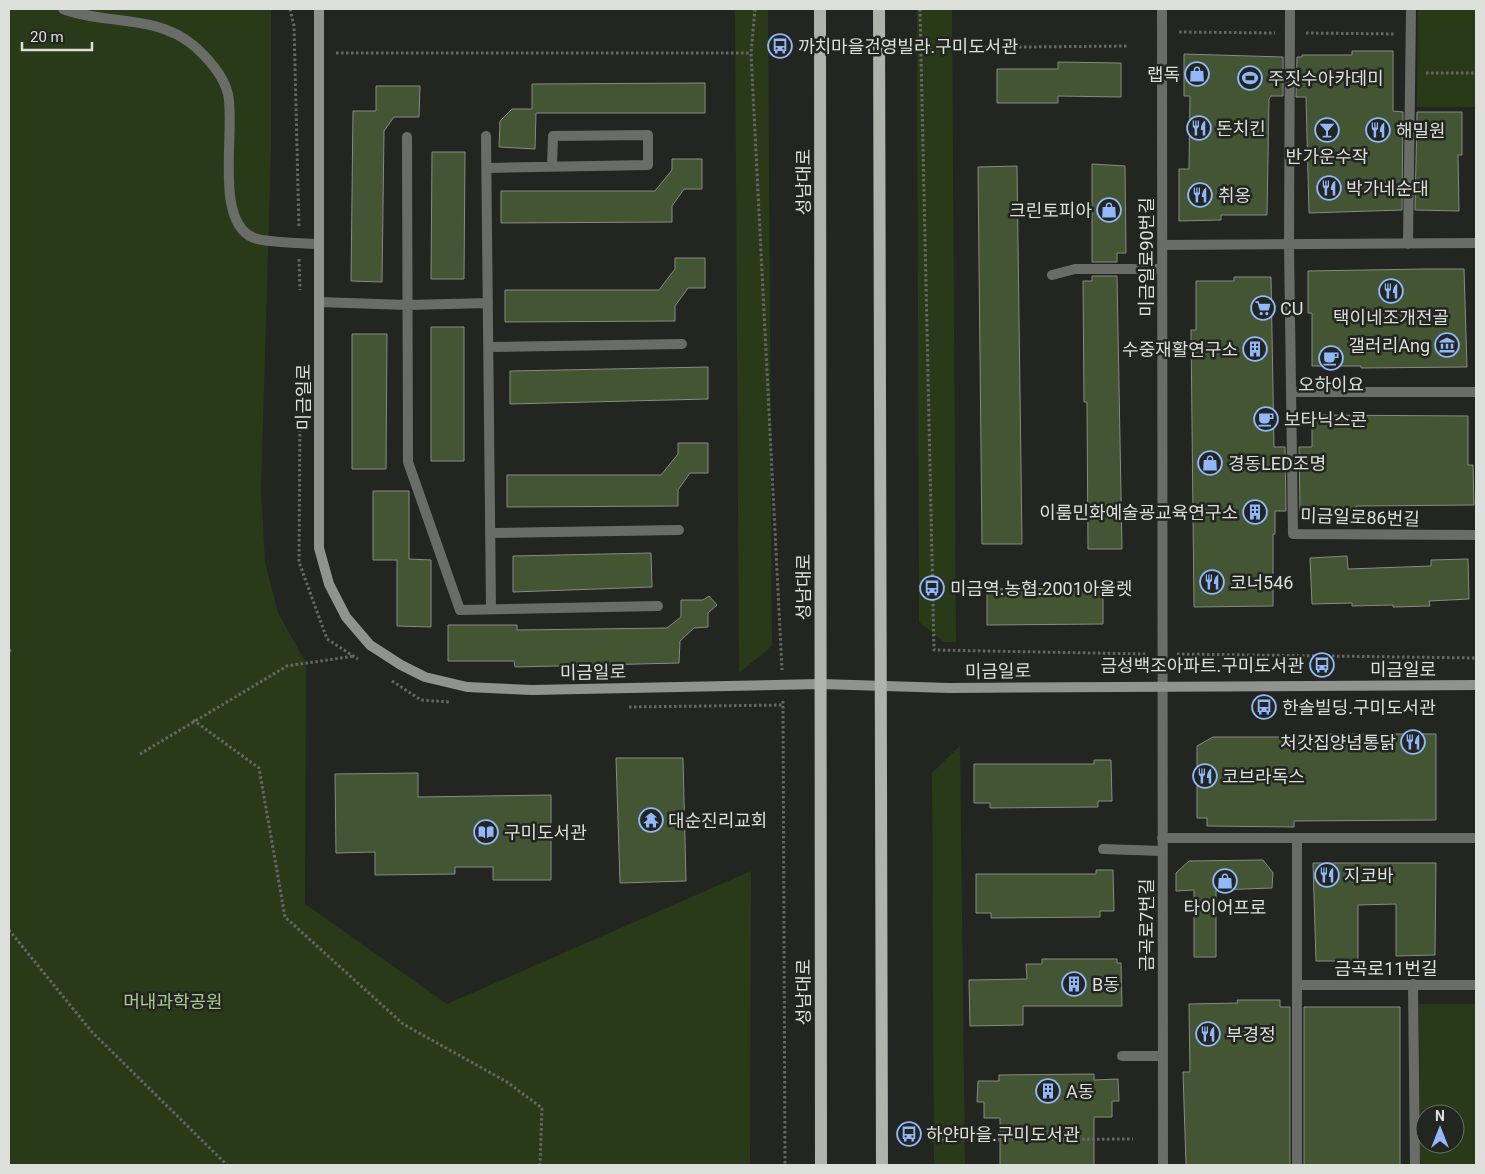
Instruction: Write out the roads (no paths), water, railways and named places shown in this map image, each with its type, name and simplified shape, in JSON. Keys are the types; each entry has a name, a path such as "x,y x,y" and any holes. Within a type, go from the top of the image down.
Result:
{"main road":[{"name":"성남대로","path":"820,9 821,1165"},
{"path":"879,9 882,1165"}],"street":[{"path":"63,9 81,16 143,22 170,30 193,45 215,67 228,94 232,208 243,230 255,238 319,244"},
{"name":"미금일로","path":"319,9 319,548 329,584 342,609 370,645 400,665 425,677 466,687 532,690 820,684 950,688 1162,685 1476,685"},
{"name":"미금일로90번길","path":"1162,9 1162,685"},
{"name":"미금일로86번길","path":"1290,9 1289,244 1293,534 1476,535"},
{"path":"1408,244 1410,9"},
{"path":"487,168 648,165 648,135 553,136 552,166"},
{"path":"486,136 492,609"},
{"path":"407,137 408,462 460,610 658,606"},
{"path":"1162,245 1476,243"},
{"path":"1052,275 1075,269 1162,269"},
{"path":"319,302 488,303"},
{"path":"489,347 682,344"},
{"path":"1291,392 1476,392"},
{"path":"490,534 679,530"},
{"name":"금곡로7번길","path":"1162,685 1163,1165"},
{"path":"1162,838 1473,838"},
{"path":"1297,838 1297,1165"},
{"path":"1103,849 1162,851"},
{"path":"1413,984 1415,1165"},
{"name":"금곡로11번길","path":"1297,985 1476,985"},
{"path":"1122,1056 1162,1056"}],"place":[{"name":"까치마을건영빌라.구미도서관","path":"780,46"},
{"name":"랩독","path":"1197,74"},
{"name":"주짓수아카데미","path":"1250,78"},
{"name":"돈치킨","path":"1199,128"},
{"name":"반가운수작","path":"1327,130"},
{"name":"해밀원","path":"1378,130"},
{"name":"박가네순대","path":"1329,188"},
{"name":"취옹","path":"1200,195"},
{"name":"크린토피아","path":"1109,210"},
{"name":"택이네조개전골","path":"1391,291"},
{"name":"CU","path":"1263,308"},
{"name":"갤러리Ang","path":"1447,345"},
{"name":"수중재활연구소","path":"1255,349"},
{"name":"오하이요","path":"1331,358"},
{"name":"보타닉스콘","path":"1266,419"},
{"name":"경동LED조명","path":"1210,463"},
{"name":"이룸민화예술굥교육연구소","path":"1255,512"},
{"name":"코너546","path":"1212,582"},
{"name":"미금역.농협.2001아울렛","path":"932,588"},
{"name":"금성백조아파트.구미도서관","path":"1322,665"},
{"name":"한솔빌딩.구미도서관","path":"1264,707"},
{"name":"처갓집양념통닭","path":"1413,742"},
{"name":"코브라독스","path":"1205,776"},
{"name":"대순진리교회","path":"651,820"},
{"name":"구미도서관","path":"486,832"},
{"name":"지코바","path":"1327,875"},
{"name":"타이어프로","path":"1225,881"},
{"name":"B동","path":"1074,984"},
{"name":"부경정","path":"1208,1034"},
{"name":"A동","path":"1048,1091"},
{"name":"하얀마을.구미도서관","path":"909,1134"}],"park label":[{"name":"머내과학공원","path":"173,1001"}]}
